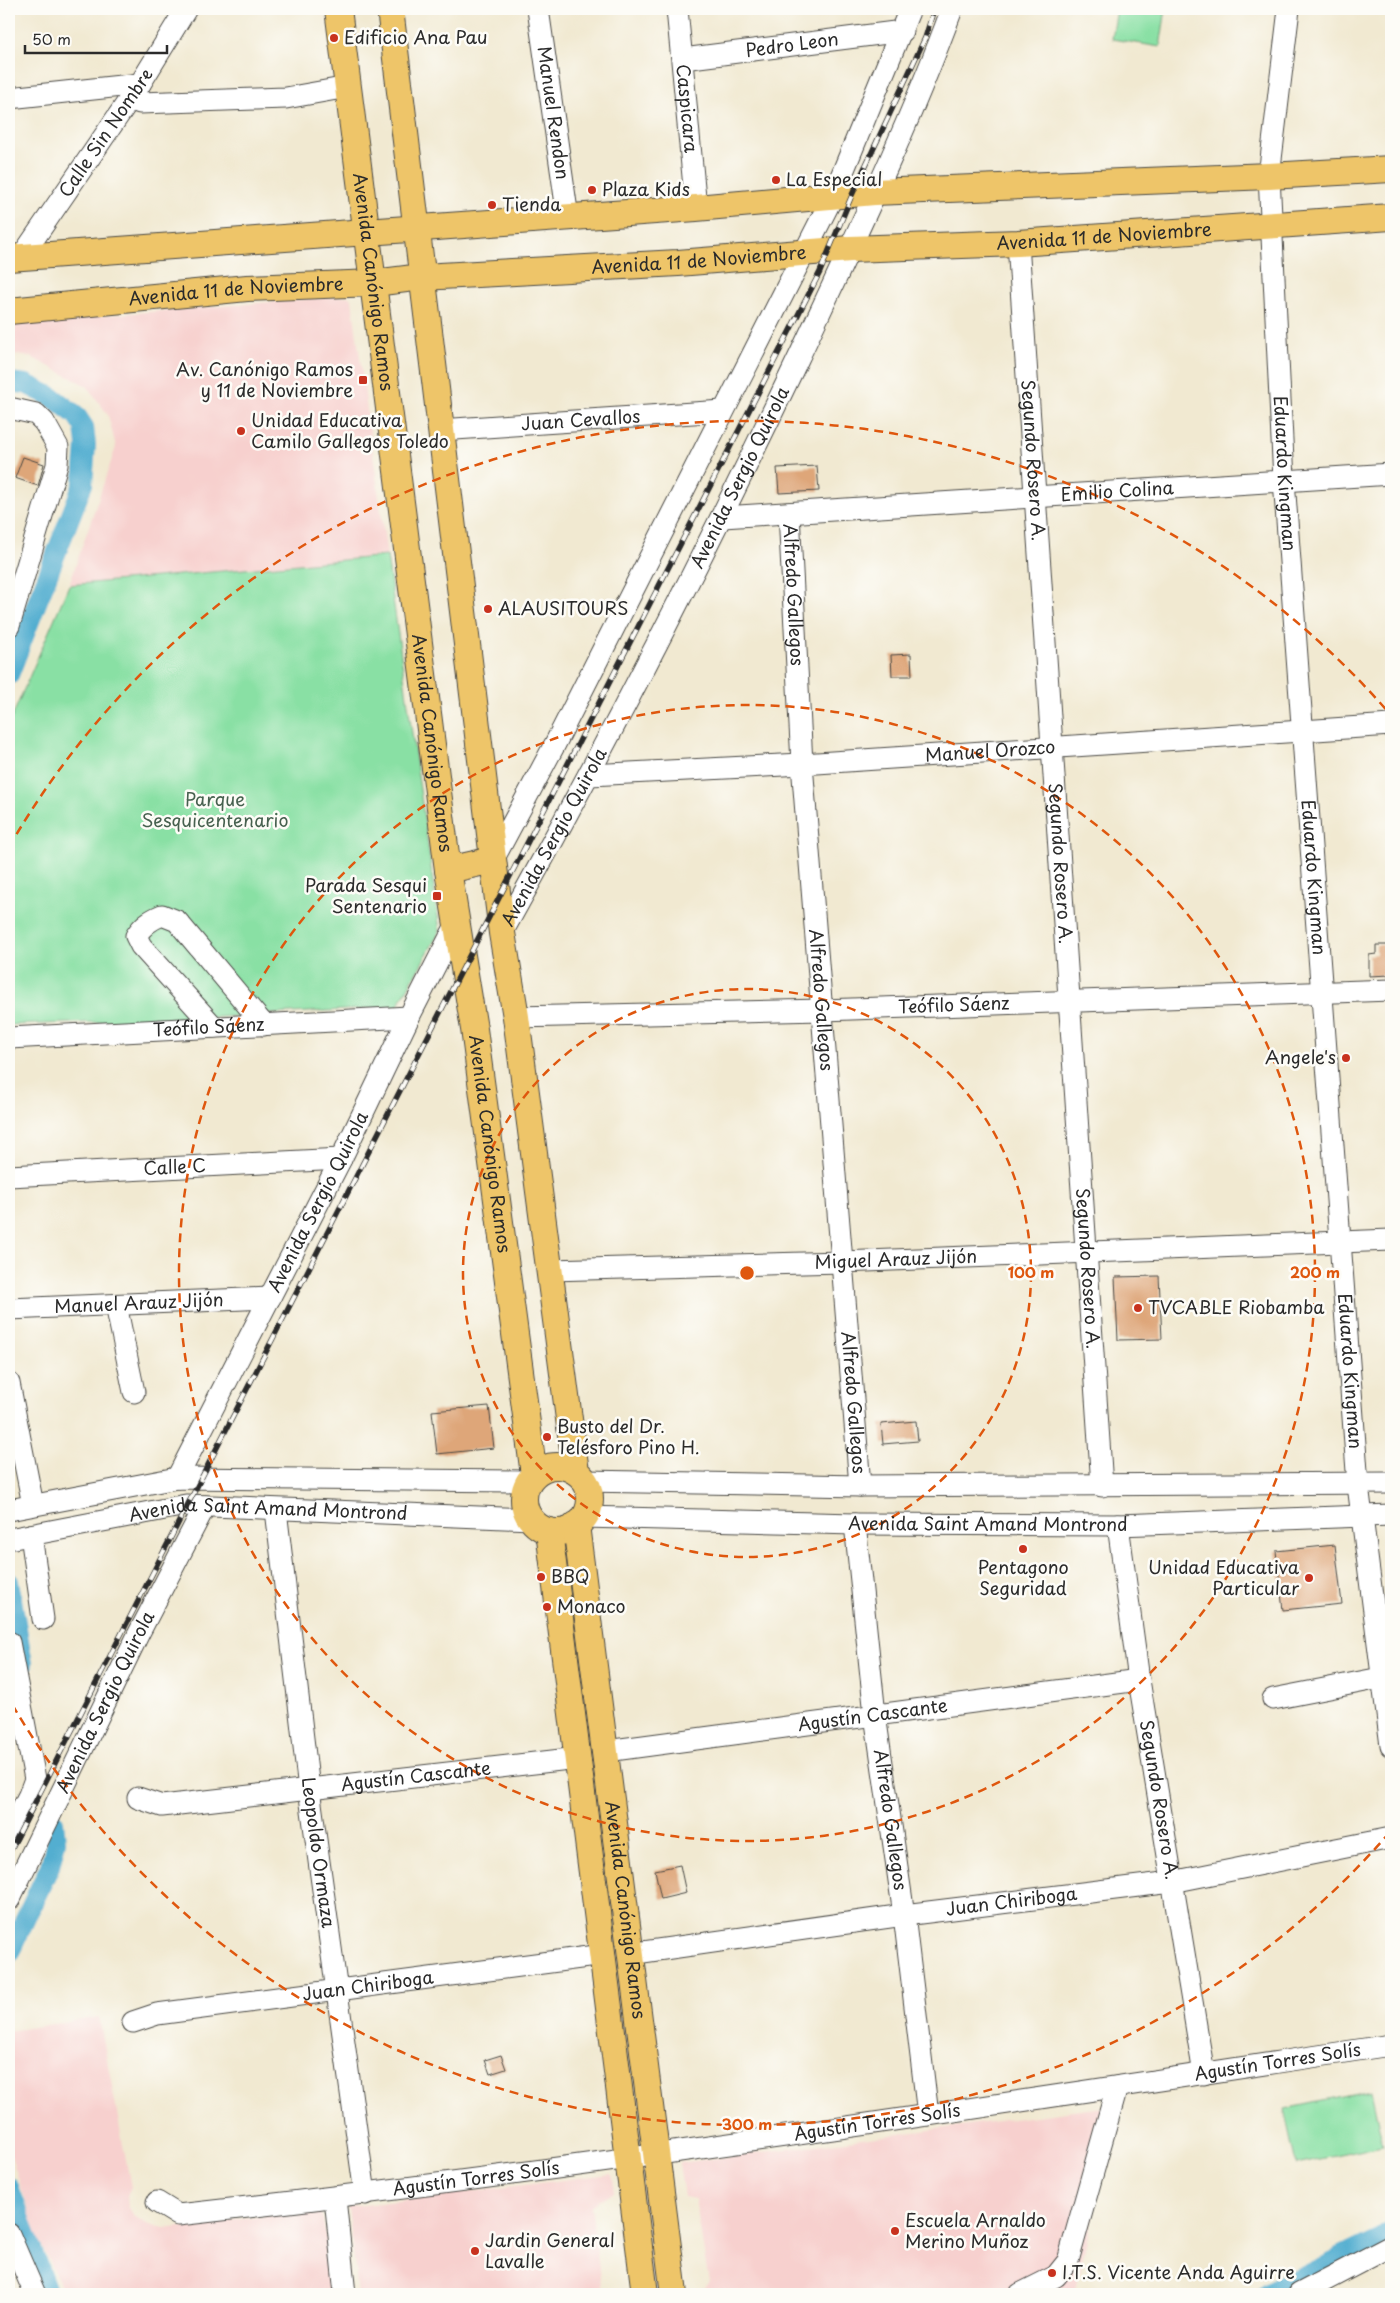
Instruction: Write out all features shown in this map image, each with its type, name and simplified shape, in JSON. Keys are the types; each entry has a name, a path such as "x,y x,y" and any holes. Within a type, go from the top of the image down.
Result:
{"main road":[{"name":"Avenida Canónigo Ramos","path":"338,9 448,870 474,1029 532,1478 524,1500 526,1510 540,1525 578,1758 645,2294"},
{"name":"Avenida Canónigo Ramos","path":"390,9 502,933 516,1017 580,1476 590,1503 580,1521 630,1954 674,2294"},
{"path":"15,257 568,218 874,192 1268,176 1391,169"},
{"name":"Avenida 11 de Noviembre","path":"9,311 247,288 374,283 422,277 678,263 850,249 1018,243 1391,217"},
{"path":"448,870 494,860"},
{"path":"532,1478 540,1470 554,1466 570,1468 580,1476"},
{"path":"540,1525 558,1532 580,1521"}],"street":[{"name":"Calle Sin Nombre","path":"15,257 135,92 186,9"},
{"name":"Manuel Rendon","path":"538,9 568,218"},
{"name":"Caspicara","path":"677,9 696,208"},
{"path":"494,860 560,736 833,196 903,30 910,9"},
{"name":"Avenida Sergio Quirola","path":"502,933 590,775 723,517 850,249 934,57 952,9"},
{"name":"Eduardo Kingman","path":"1289,9 1268,176 1284,480 1342,1243 1358,1485 1361,1516 1386,1677 1391,1746"},
{"name":"Pedro Leon","path":"683,59 903,30"},
{"path":"9,98 135,92 140,103 286,98 348,87"},
{"name":"Segundo Rosero A.","path":"1018,243 1102,1486"},
{"path":"9,408 36,414 44,422 58,447 57,465 9,626"},
{"name":"Juan Cevallos","path":"440,430 723,411"},
{"name":"Emilio Colina","path":"723,517 1391,474"},
{"name":"Alfredo Gallegos","path":"789,513 802,764 860,1486"},
{"name":"Manuel Orozco","path":"590,775 802,764 1391,726"},
{"path":"214,1027 141,946 136,936 142,927 152,919 162,915 177,921 264,1024"},
{"name":"Avenida Sergio Quirola","path":"177,1478 341,1159 409,1017 456,925"},
{"name":"Teófilo Sáenz","path":"516,1017 823,1010 1391,990"},
{"name":"Teófilo Sáenz","path":"9,1038 409,1017"},
{"name":"Calle C","path":"9,1176 341,1159"},
{"name":"Miguel Arauz Jijón","path":"550,1270 842,1262 1391,1240"},
{"name":"Manuel Arauz Jijón","path":"9,1309 270,1298"},
{"path":"116,1305 134,1392"},
{"path":"9,1383 33,1505"},
{"path":"580,1476 860,1486 1358,1485 1391,1483"},
{"name":"Avenida Saint Amand Montrond","path":"9,1510 177,1478 532,1478"},
{"name":"Avenida Saint Amand Montrond","path":"9,1539 179,1506 540,1525"},
{"name":"Avenida Sergio Quirola","path":"9,1900 139,1633 204,1506"},
{"name":"Leopoldo Ormaza","path":"276,1510 309,1789 365,2194"},
{"name":"Avenida Saint Amand Montrond","path":"580,1521 1118,1525 1391,1515"},
{"name":"Alfredo Gallegos","path":"855,1524 875,1715 904,1915 928,2115"},
{"name":"Segundo Rosero A.","path":"1118,1525 1139,1680 1204,2074"},
{"path":"31,1535 43,1619"},
{"name":"Avenida Sergio Quirola","path":"9,1645 34,1784 9,1834"},
{"path":"1273,1699 1386,1677"},
{"name":"Agustín Cascante","path":"606,1751 1139,1680"},
{"name":"Agustín Cascante","path":"138,1798 162,1806 578,1758"},
{"name":"Juan Chiriboga","path":"630,1954 904,1915 1172,1882 1391,1838"},
{"name":"Juan Chiriboga","path":"134,2022 157,2014 603,1955"},
{"name":"Agustín Torres Solís","path":"157,2202 178,2215 335,2198 656,2156 1391,2046"},
{"path":"1020,2294 1056,2276 1068,2260 1117,2087"},
{"path":"335,2198 345,2294"},
{"path":"9,2234 35,2294"},
{"path":"1299,2294 1391,2246"}],"shaded area":[{"name":"Unidad Educativa Camilo Gallegos Toledo","path":"348,296 352,300 387,556 69,585 116,447 108,415 87,386 31,357 9,354 9,323"},
{"path":"99,2017 131,2187 127,2196 128,2206 134,2216 147,2224 164,2229 321,2209 336,2294 65,2294 36,2235 9,2149 9,2031"},
{"name":"Escuela Arnaldo Merino Muñoz","path":"1119,2105 1074,2294 698,2294 709,2282 695,2199 684,2197 679,2163"},
{"name":"Jardin General Lavalle","path":"611,2174 614,2192 591,2206 602,2294 358,2294 348,2207"}],"green space":[{"path":"1117,9 1166,9 1160,47 1112,39"},
{"name":"Parque Sesquicentenario","path":"387,556 440,931 397,1007 168,1020 9,1025 9,724 69,585"},
{"path":"1371,2091 1383,2146 1296,2164 1284,2109"}],"building":[{"path":"23,457 44,464 38,486 15,478"},
{"path":"817,466 819,491 779,493 777,468"},
{"path":"911,654 912,676 892,676 891,655"},
{"path":"1376,945 1391,945 1391,975 1369,976 1369,955 1376,954"},
{"name":"TVCABLE Riobamba","path":"1159,1276 1162,1339 1118,1340 1115,1277"},
{"path":"489,1406 494,1448 437,1454 432,1411"},
{"path":"916,1421 918,1441 883,1444 881,1424"},
{"name":"Unidad Educativa Particular","path":"1335,1545 1342,1604 1283,1610 1276,1551"},
{"path":"680,1865 686,1893 661,1899 655,1870"},
{"path":"501,2055 506,2069 490,2074 485,2060"}],"waterway":[{"path":"9,382 26,384 52,397 76,415 84,427 86,445 83,484 9,675"},
{"path":"9,1582 23,1664"},
{"path":"9,1954 50,1866 56,1841 54,1822"},
{"path":"9,2187 48,2294"},
{"path":"1266,2294 1391,2233"}],"railway":[{"path":"9,1853 820,272 852,195 925,38 934,9"}],"place":[{"name":"Edificio Ana Pau","path":"334,38"},
{"name":"La Especial","path":"776,180"},
{"name":"Plaza Kids","path":"592,190"},
{"name":"Tienda","path":"492,205"},
{"name":"Av. Canónigo Ramos y 11 de Noviembre","path":"363,380"},
{"name":"Unidad Educativa Camilo Gallegos Toledo","path":"241,431"},
{"name":"ALAUSITOURS","path":"488,609"},
{"name":"Parada Sesqui Sentenario","path":"437,896"},
{"name":"Angele's","path":"1346,1058"},
{"name":"TVCABLE Riobamba","path":"1138,1308"},
{"name":"Busto del Dr. Telésforo Pino H.","path":"547,1437"},
{"name":"Pentagono Seguridad","path":"1023,1549"},
{"name":"BBQ","path":"541,1577"},
{"name":"Unidad Educativa Particular","path":"1309,1578"},
{"name":"Monaco","path":"547,1607"},
{"name":"Escuela Arnaldo Merino Muñoz","path":"895,2231"},
{"name":"Jardin General Lavalle","path":"475,2251"},
{"name":"I.T.S. Vicente Anda Aguirre","path":"1052,2273"}]}
